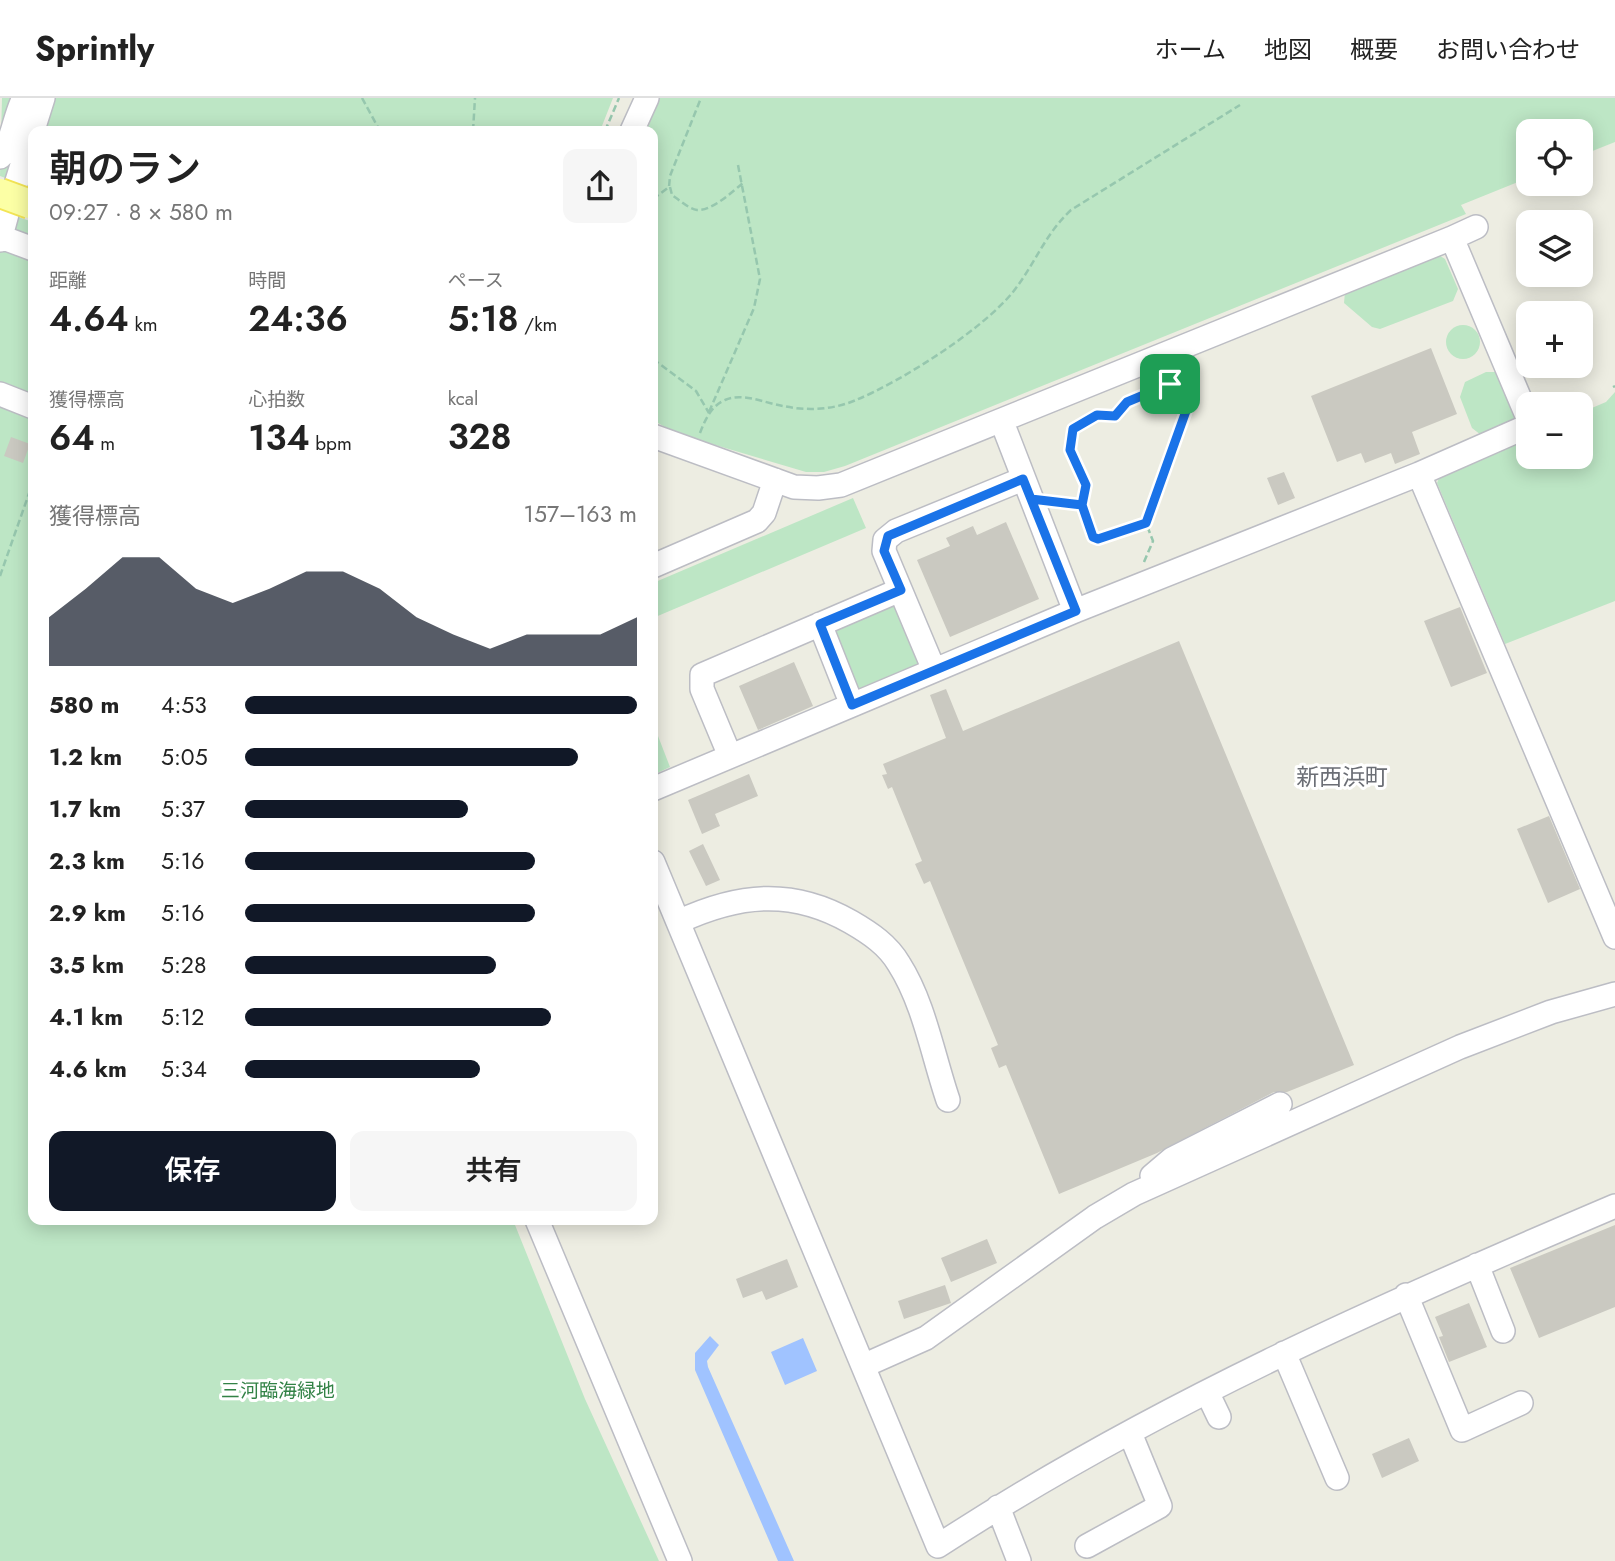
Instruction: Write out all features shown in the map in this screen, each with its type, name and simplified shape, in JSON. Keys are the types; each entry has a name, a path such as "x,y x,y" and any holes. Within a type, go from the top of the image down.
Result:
{"street":[{"path":"0,157 5,151 24,98"},
{"path":"35,126 43,98"},
{"path":"634,126 647,98"},
{"path":"28,150 0,239 28,247"},
{"path":"658,438 775,480 806,488 841,485 1002,422 1476,227"},
{"path":"1452,238 1517,392"},
{"path":"0,394 28,405"},
{"path":"1002,422 1076,611"},
{"path":"658,787 1076,611 1419,474 1516,431"},
{"path":"1419,474 1615,937"},
{"path":"658,564 750,526 764,513 775,480"},
{"path":"934,670 884,551 888,536 1027,489"},
{"path":"730,757 702,689 702,675 901,590"},
{"path":"820,624 852,705"},
{"path":"658,874 939,1546 998,1507 1130,1433 1284,1353 1406,1295 1615,1206"},
{"path":"678,922 745,898 770,898 820,905 866,930 884,944 909,981 948,1100"},
{"path":"863,1366 926,1338 1095,1217 1134,1194 1460,1047 1551,1012 1615,994"},
{"path":"1134,1194 1172,1159 1280,1104"},
{"path":"539,1225 680,1561"},
{"path":"1477,1265 1503,1331"},
{"path":"1406,1295 1462,1430 1521,1403"},
{"path":"1284,1353 1337,1478"},
{"path":"1207,1392 1219,1417"},
{"path":"1087,1546 1160,1506 1130,1433"},
{"path":"998,1507 1019,1561"}],"path":[{"path":"362,98 377,126"},
{"path":"473,126 475,98"},
{"path":"607,126 619,98"},
{"path":"701,98 670,176 671,195 695,210 701,210 743,183"},
{"path":"709,412 726,400 738,398 813,410 841,405 866,395 961,339 996,312 1029,270 1054,226 1072,210 1240,106"},
{"path":"693,451 754,308 759,286 759,264 738,165"},
{"path":"658,195 669,187"},
{"path":"658,363 696,391 709,412"},
{"path":"1140,572 1153,541 1146,523 1186,411 1176,388 1154,371"},
{"path":"1146,523 1098,539 1093,537 1082,505 1086,485 1070,450 1073,429 1097,415 1115,416 1127,402 1170,384"},
{"path":"1027,489 1082,505"},
{"path":"0,576 28,496"}],"green space":[{"path":"2,98 613,98 602,126 28,126 28,186 0,176"},
{"path":"660,98 1615,98 1615,142 1593,151 1593,119 1516,119 1516,183 1461,205 1466,214 845,466 824,472 806,472 675,433 658,423 658,126 648,126"},
{"name":"三河臨海緑地","path":"0,211 28,220 28,1225 515,1225 585,1399 659,1561 0,1561"},
{"path":"1437,254 1445,259 1458,289 1453,301 1380,329 1372,327 1344,303 1345,292"},
{"path":"1463,325 1475,330 1480,342 1475,354 1463,359 1451,354 1446,342 1451,330"},
{"path":"1486,372 1497,372 1516,420 1481,435 1472,428 1460,397 1465,382"},
{"path":"1615,392 1615,601 1505,644 1437,483 1442,471 1516,440 1516,469 1593,469 1593,408 1606,402"},
{"path":"853,498 866,528 658,616 658,581"},
{"path":"890,603 901,606 923,658 917,668 864,690 852,687 831,636 837,625"},
{"path":"658,736 670,767 658,773"}],"water":[{"path":"710,1336 719,1345 707,1361 708,1367 794,1561 778,1561 695,1370 695,1353"},
{"path":"803,1338 817,1371 785,1385 771,1352"}],"building":[{"path":"1431,348 1457,414 1412,432 1420,454 1395,464 1391,453 1365,463 1361,453 1337,462 1311,396"},
{"path":"11,437 28,443 23,463 4,456"},
{"path":"1284,472 1295,498 1278,505 1267,478"},
{"path":"1006,522 1039,599 950,637 917,560 950,546 946,538 973,526 977,535"},
{"path":"1460,607 1487,673 1451,687 1424,621"},
{"path":"1179,641 1354,1065 1287,1092 1274,1092 1157,1153 1059,1194 1006,1065 999,1068 991,1048 998,1045 930,881 924,884 915,864 922,861 892,787 888,789 882,775 887,774 883,764 946,738 930,695 946,689 963,731"},
{"path":"794,662 813,706 758,730 739,686"},
{"path":"749,774 758,796 715,814 720,826 702,834 688,800"},
{"path":"1549,816 1580,889 1548,903 1517,829"},
{"path":"703,844 720,880 706,886 689,851"},
{"path":"1615,1225 1615,1307 1539,1338 1510,1268"},
{"path":"987,1239 997,1263 951,1282 941,1258"},
{"path":"787,1259 798,1287 766,1300 762,1291 743,1298 736,1279"},
{"path":"945,1285 951,1303 904,1319 898,1301"},
{"path":"1469,1303 1487,1347 1449,1362 1439,1337 1443,1336 1435,1317"},
{"path":"1409,1438 1419,1461 1382,1478 1372,1454"}],"district":[{"name":"新西浜町","path":"1342,777"}],"route":[{"path":"1170,384 1127,402 1115,416 1097,415 1077,424 1073,429 1070,450 1086,485 1082,505 1031,499 1023,479 888,536 884,551 901,590 820,624 852,705 1076,611 1031,499 1082,505 1093,537 1098,539 1146,523 1186,411 1176,388 1170,384"}]}
